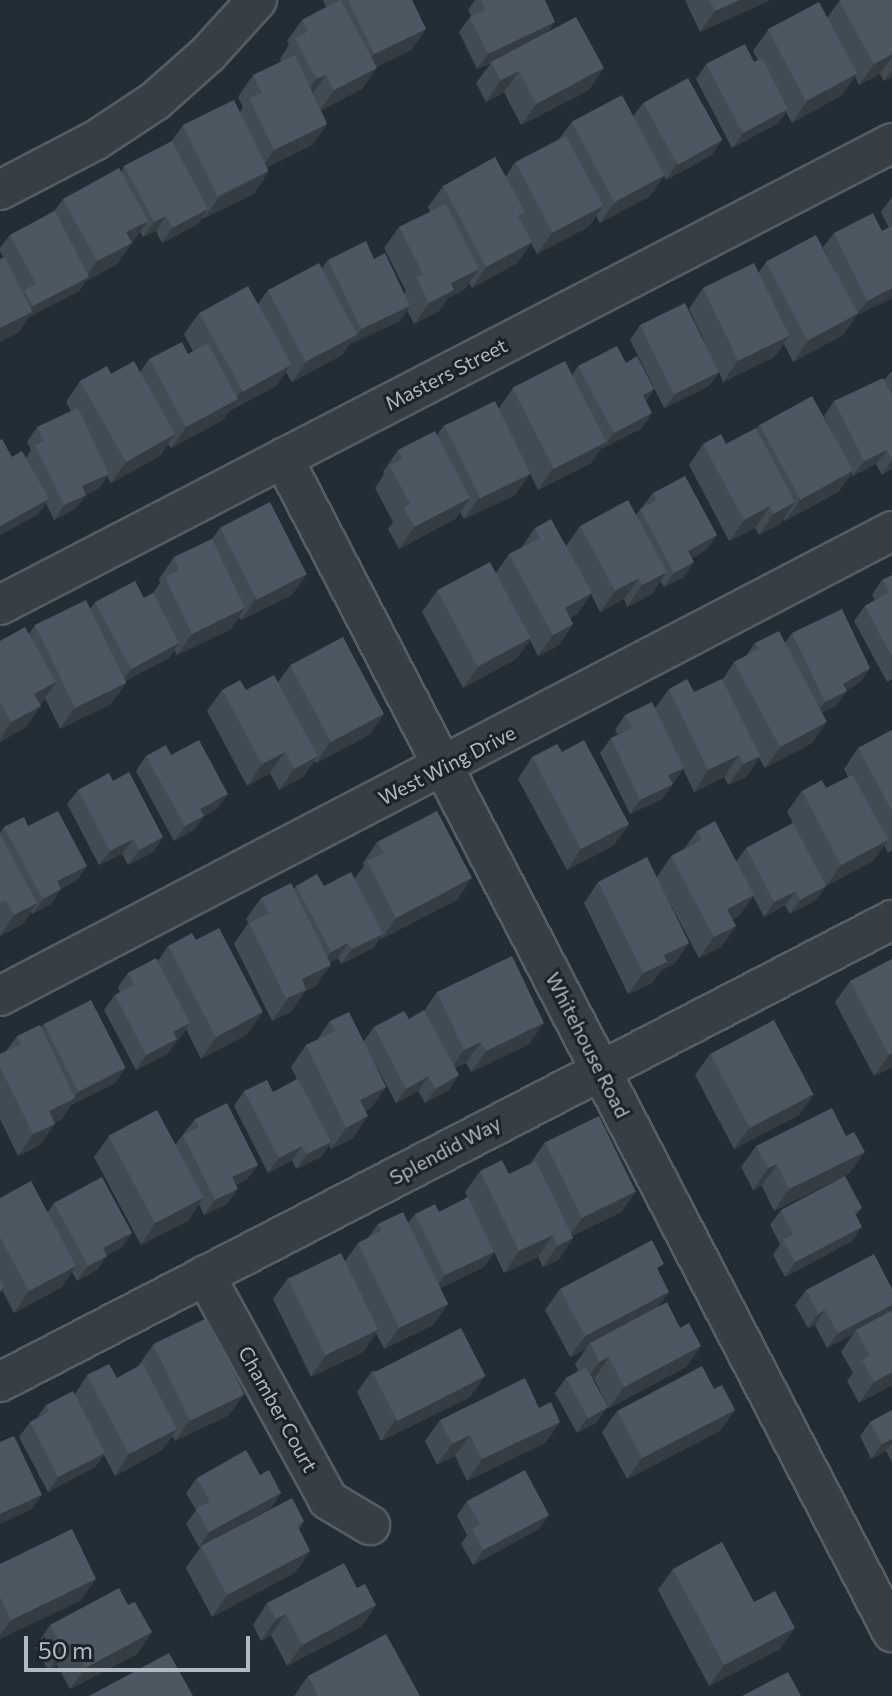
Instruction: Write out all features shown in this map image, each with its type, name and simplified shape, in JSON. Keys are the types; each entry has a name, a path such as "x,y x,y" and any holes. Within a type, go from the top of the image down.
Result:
{"street":[{"path":"0,190 96,140 155,101 208,54 257,0"},
{"name":"Masters Street","path":"0,605 892,143"},
{"name":"Whitehouse Road","path":"283,458 892,1632"},
{"name":"West Wing Drive","path":"0,996 892,531"},
{"name":"Splendid Way","path":"0,1382 892,920"},
{"name":"Chamber Court","path":"205,1275 328,1500 370,1525"}],"building":[{"path":"341,0 377,68 334,90 326,75 316,79 295,38 308,31 302,20"},
{"path":"348,0 412,0 426,29 374,54"},
{"path":"481,0 545,0 555,22 488,54 470,17 486,10"},
{"path":"710,0 739,0 715,11"},
{"path":"841,0 892,0 892,54 874,64"},
{"path":"819,2 857,74 806,101 768,29"},
{"path":"576,17 604,68 536,104 519,71 501,80 491,62"},
{"path":"745,44 754,62 762,58 788,109 743,133 706,64"},
{"path":"295,55 327,124 274,150 249,98 262,93 253,75"},
{"path":"688,78 722,140 678,165 643,103"},
{"path":"622,95 665,175 614,202 572,122"},
{"path":"234,100 269,171 217,196 183,125"},
{"path":"566,136 603,206 553,233 516,163"},
{"path":"172,141 208,209 172,228 166,216 154,222 124,166"},
{"path":"495,157 525,212 518,216 532,242 486,267 443,186"},
{"path":"119,168 148,221 126,232 132,243 97,261 63,199"},
{"path":"446,204 479,269 451,283 454,290 429,303 416,277 423,274 399,227"},
{"path":"55,211 89,277 33,306 24,290 36,284 10,235"},
{"path":"873,213 882,231 892,226 892,288 867,301 834,233"},
{"path":"816,235 858,314 807,340 766,262"},
{"path":"366,241 374,259 385,253 410,306 361,329 328,260"},
{"path":"5,257 32,312 0,328 0,259"},
{"path":"319,263 357,335 306,362 268,290"},
{"path":"754,263 790,336 738,361 703,288"},
{"path":"248,286 292,365 243,392 199,313"},
{"path":"685,303 719,372 674,394 640,325"},
{"path":"182,342 188,354 208,343 238,399 186,427 149,359"},
{"path":"617,346 626,363 637,356 654,389 643,395 652,413 614,433 578,366"},
{"path":"134,361 175,434 126,462 80,381 107,366 111,374"},
{"path":"565,361 606,442 554,469 512,388"},
{"path":"883,378 892,396 892,460 887,450 864,461 834,401"},
{"path":"812,396 853,470 801,499 760,425"},
{"path":"495,401 531,474 480,498 445,426"},
{"path":"78,408 109,474 82,486 86,495 64,505 35,445 44,441 37,427"},
{"path":"756,428 795,502 773,514 770,506 744,520 703,444 721,434 726,444"},
{"path":"435,431 470,498 414,527 403,507 410,504 390,466 402,459 398,450"},
{"path":"0,440 12,457 22,451 49,499 0,526"},
{"path":"685,476 717,535 688,551 694,562 674,573 640,509 657,500 653,493"},
{"path":"628,500 667,572 642,585 639,578 615,591 580,526"},
{"path":"270,502 307,574 257,600 220,527"},
{"path":"551,519 592,593 565,608 573,624 553,635 509,554 540,538 535,528"},
{"path":"212,539 245,608 192,634 165,577 179,570 174,557"},
{"path":"490,562 530,638 477,666 437,590"},
{"path":"892,575 892,657 865,606 889,592 882,580"},
{"path":"135,581 144,598 153,593 179,643 131,669 95,602"},
{"path":"86,600 126,683 75,708 35,625"},
{"path":"842,609 870,668 843,684 847,691 825,702 792,633"},
{"path":"25,627 56,682 34,694 41,706 11,722 0,702 0,641"},
{"path":"779,631 827,722 780,747 734,662 759,649 755,643"},
{"path":"343,637 384,714 331,742 290,665"},
{"path":"274,675 318,756 294,769 285,752 262,764 222,690 240,680 246,690"},
{"path":"687,679 694,692 722,679 760,756 743,764 739,755 708,770 669,689"},
{"path":"652,702 684,768 668,775 673,784 640,800 611,738 632,728 625,715"},
{"path":"892,730 892,811 858,748"},
{"path":"199,740 228,794 200,809 204,816 185,826 146,756 166,745 171,755"},
{"path":"584,740 629,824 581,849 532,757 557,744 562,752"},
{"path":"129,772 163,837 139,850 133,839 110,851 78,790 109,773 113,781"},
{"path":"853,775 888,840 841,865 802,791 822,780 826,788"},
{"path":"58,811 87,866 57,881 61,889 43,899 4,827 24,817 28,826"},
{"path":"437,811 472,878 396,918 367,861 384,853 377,842"},
{"path":"715,821 754,895 727,909 736,926 714,937 671,856 702,840 697,831"},
{"path":"793,823 826,886 800,900 796,891 774,902 746,848"},
{"path":"0,834 37,903 14,915 6,900 0,903"},
{"path":"647,857 689,943 664,955 667,962 643,973 598,882"},
{"path":"351,872 383,934 352,949 348,943 331,952 296,886 317,874 324,886"},
{"path":"291,883 331,965 302,979 306,990 286,999 249,923 269,913 261,898"},
{"path":"219,928 263,1012 216,1037 168,946 192,933 196,940"},
{"path":"512,956 544,1023 486,1051 481,1042 464,1050 437,992"},
{"path":"156,958 190,1023 173,1032 177,1039 146,1055 115,995 134,985 128,973"},
{"path":"892,959 892,1053 889,1055 850,981"},
{"path":"91,1000 126,1068 78,1092 44,1024"},
{"path":"424,1010 459,1075 435,1089 429,1076 406,1089 374,1027 404,1011 409,1019"},
{"path":"349,1012 386,1087 360,1100 368,1116 346,1128 306,1045 335,1031 330,1021"},
{"path":"774,1020 813,1094 750,1128 710,1054"},
{"path":"40,1025 75,1098 49,1111 55,1124 33,1134 0,1067 0,1054 21,1044 17,1036"},
{"path":"298,1079 331,1142 307,1154 302,1146 279,1158 244,1091 267,1080 273,1092"},
{"path":"227,1103 258,1165 232,1177 238,1189 215,1200 183,1135 199,1127 195,1119"},
{"path":"832,1108 846,1136 854,1132 865,1152 789,1189 777,1164 768,1168 756,1146"},
{"path":"157,1110 203,1197 155,1223 108,1136"},
{"path":"599,1116 636,1191 582,1218 545,1142"},
{"path":"502,1160 509,1174 536,1161 573,1238 557,1246 553,1235 519,1251 480,1171"},
{"path":"845,1176 862,1208 854,1211 862,1227 795,1262 783,1240 793,1234 781,1210"},
{"path":"102,1177 132,1233 103,1248 107,1256 88,1266 54,1203"},
{"path":"31,1181 76,1266 29,1291 0,1237 0,1198"},
{"path":"468,1197 494,1252 445,1275 415,1214 435,1204 439,1212"},
{"path":"403,1212 448,1304 399,1328 358,1243 381,1231 378,1224"},
{"path":"652,1240 664,1264 657,1268 669,1292 585,1336 560,1289"},
{"path":"341,1253 378,1329 325,1355 288,1279"},
{"path":"874,1254 892,1289 892,1305 838,1333 825,1310 818,1314 806,1290"},
{"path":"667,1302 680,1328 689,1323 701,1346 624,1387 609,1357 599,1362 590,1343"},
{"path":"892,1311 892,1372 874,1382 862,1360 870,1356 856,1330"},
{"path":"207,1318 244,1394 190,1421 153,1344"},
{"path":"461,1328 486,1376 397,1421 373,1373"},
{"path":"109,1364 117,1378 143,1364 177,1429 129,1454 87,1375"},
{"path":"702,1366 714,1389 722,1385 735,1410 642,1458 617,1411"},
{"path":"586,1367 608,1407 588,1418 566,1378"},
{"path":"525,1378 539,1408 551,1402 560,1422 482,1459 470,1435 452,1444 440,1420"},
{"path":"73,1391 105,1453 58,1477 30,1422 49,1412 46,1405"},
{"path":"892,1410 892,1439 882,1444 870,1422"},
{"path":"14,1436 42,1495 0,1514 0,1442"},
{"path":"246,1450 260,1475 269,1470 281,1493 209,1532 196,1509 210,1502 197,1478"},
{"path":"525,1470 549,1515 483,1550 472,1529 480,1524 467,1501"},
{"path":"292,1498 304,1521 297,1525 310,1551 227,1595 201,1546"},
{"path":"72,1529 96,1579 11,1620 0,1597 0,1564"},
{"path":"722,1542 754,1602 775,1591 795,1628 724,1665 673,1569"},
{"path":"344,1563 357,1588 365,1584 376,1605 302,1645 286,1614 276,1619 267,1603"},
{"path":"119,1588 128,1605 135,1602 152,1632 85,1668 72,1644 63,1648 50,1625"},
{"path":"386,1634 420,1696 318,1696 308,1676"},
{"path":"169,1653 193,1696 89,1696"},
{"path":"788,1672 801,1696 742,1696"}]}
